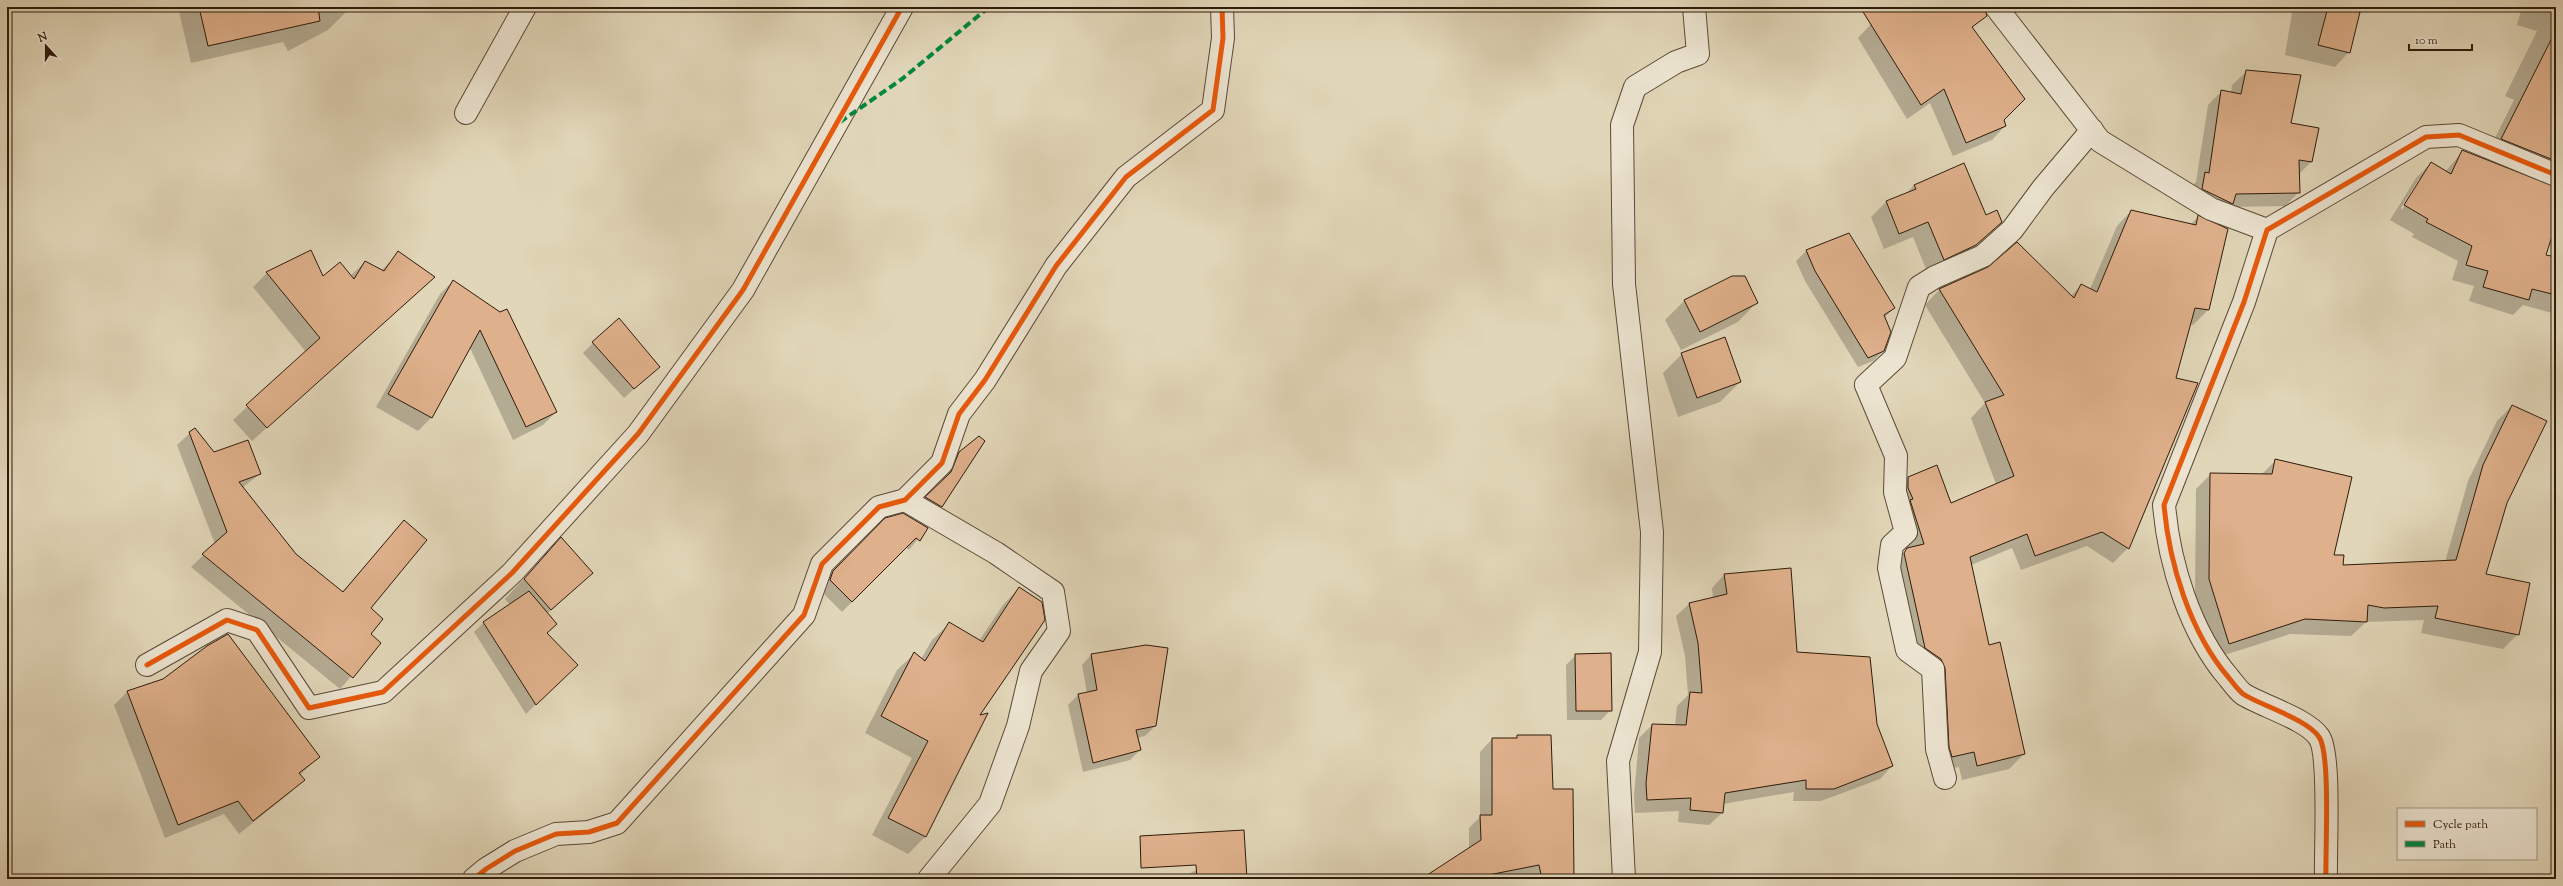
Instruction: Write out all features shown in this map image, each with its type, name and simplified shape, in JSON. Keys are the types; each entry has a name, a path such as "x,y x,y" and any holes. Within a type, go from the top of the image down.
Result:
{"street":[{"path":"466,113 525,7"},
{"path":"147,665 228,620 257,630 308,708 383,692 512,573 638,434 743,290 902,7"},
{"path":"474,879 486,869 515,851 556,834 589,832 617,823 804,615 822,564 879,507 905,500 942,464 959,414 985,380 1056,266 1126,177 1213,110 1223,38 1222,7"},
{"path":"1624,879 1618,761 1650,652 1652,532 1624,284 1622,124 1635,87 1676,62 1698,54 1694,7"},
{"path":"1996,7 2100,141 2211,209 2266,230"},
{"path":"1945,778 1937,749 1933,669 1907,650 1889,568 1892,545 1906,532 1895,492 1896,456 1866,385 1895,358 1919,287 1935,277 1982,256 2012,230 2043,188 2092,130"},
{"path":"2326,879 2325,760 2319,737 2301,723 2242,693 2222,670 2202,642 2173,563 2164,505 2244,302 2266,230 2426,137 2459,135 2556,176"},
{"path":"905,500 996,553 1053,592 1059,631 1031,671 1018,726 990,804 929,879"}],"building":[{"path":"199,7 318,7 320,21 208,46"},
{"path":"1860,7 1984,7 1987,16 1972,27 2025,99 2004,120 2006,126 1966,143 1944,89 1921,105"},
{"path":"2328,7 2360,12 2350,53 2318,45"},
{"path":"2556,30 2556,161 2501,139"},
{"path":"2246,70 2301,75 2291,123 2319,128 2312,162 2299,160 2300,193 2236,194 2233,204 2202,189 2205,172 2209,173 2221,90 2241,94"},
{"path":"2462,150 2556,187 2556,224 2546,255 2556,257 2556,295 2532,289 2529,300 2483,287 2488,271 2466,265 2472,246 2426,222 2428,219 2404,205 2431,162 2451,174"},
{"path":"1964,163 1986,215 1997,210 2002,222 1976,245 1944,260 1928,222 1899,234 1886,201 1916,189 1914,185"},
{"path":"2131,210 2196,225 2198,215 2228,229 2209,310 2195,308 2176,378 2198,383 2129,549 2102,532 2035,556 2027,534 1970,557 1989,645 2000,642 2025,754 1977,766 1974,752 1952,757 1949,747 1945,668 1941,659 1925,648 1904,553 1907,548 1924,544 1910,500 1913,499 1908,488 1908,477 1937,465 1951,503 2014,476 1985,402 2004,395 1939,289 1988,267 2017,242 2074,298 2081,284 2097,292"},
{"path":"1849,233 1895,308 1884,315 1891,332 1884,351 1868,358 1815,271 1806,250"},
{"path":"311,250 323,276 340,262 354,279 365,261 384,271 398,251 435,277 267,428 246,405 320,338 266,272"},
{"path":"1732,276 1745,276 1758,303 1700,332 1684,300"},
{"path":"453,280 500,312 507,309 557,412 526,427 480,330 432,418 388,394"},
{"path":"619,318 660,367 634,389 592,342"},
{"path":"1725,337 1741,382 1697,398 1681,353"},
{"path":"2512,405 2547,421 2507,503 2486,574 2530,583 2519,635 2435,618 2438,606 2384,608 2368,605 2367,622 2305,619 2229,644 2209,579 2210,473 2272,474 2275,459 2352,477 2334,555 2344,555 2343,565 2456,560 2483,465"},
{"path":"195,428 214,452 248,440 261,474 239,482 296,554 343,592 404,520 427,540 371,608 383,619 371,634 381,643 353,678 202,554 227,532 189,432"},
{"path":"979,436 985,441 942,507 925,497 951,472 959,452"},
{"path":"903,513 928,528 920,541 916,538 852,602 830,580 833,571 885,518"},
{"path":"561,537 593,573 551,610 524,579"},
{"path":"1791,568 1797,652 1870,657 1877,724 1893,766 1834,789 1806,789 1806,780 1725,793 1723,813 1690,810 1691,798 1647,800 1646,783 1652,724 1686,725 1690,692 1702,693 1698,643 1689,603 1727,594 1724,574"},
{"path":"1019,587 1042,602 1045,620 980,715 988,713 926,837 888,818 928,741 881,716 914,652 925,661 949,622 983,642"},
{"path":"529,591 557,624 547,633 578,665 536,705 483,622"},
{"path":"228,634 320,757 299,773 305,780 253,821 238,801 178,825 127,691 163,679 207,646"},
{"path":"1146,645 1168,648 1156,726 1136,730 1141,750 1093,763 1078,694 1097,690 1091,654"},
{"path":"1611,653 1612,711 1576,711 1575,654"},
{"path":"1517,735 1551,735 1553,789 1573,789 1574,879 1542,879 1539,865 1468,879 1421,879 1481,840 1480,815 1492,815 1492,738 1517,738"},
{"path":"1244,830 1247,879 1197,879 1196,865 1141,868 1140,836"}],"marked path":[{"path":"840,122 902,79 989,7"}],"cycle path":[{"path":"147,665 227,620 257,630 309,708 383,692 512,573 638,434 743,290 902,7"},
{"path":"474,879 486,869 515,851 556,834 589,832 617,823 804,615 822,564 879,507 905,500 942,463 959,414 985,380 1056,266 1126,177 1213,110 1223,38 1222,7"},
{"path":"2326,879 2326,783 2323,747 2319,737 2305,724 2243,694 2215,660 2193,619 2176,573 2164,505 2244,302 2267,230 2426,137 2459,135 2556,175"}]}
